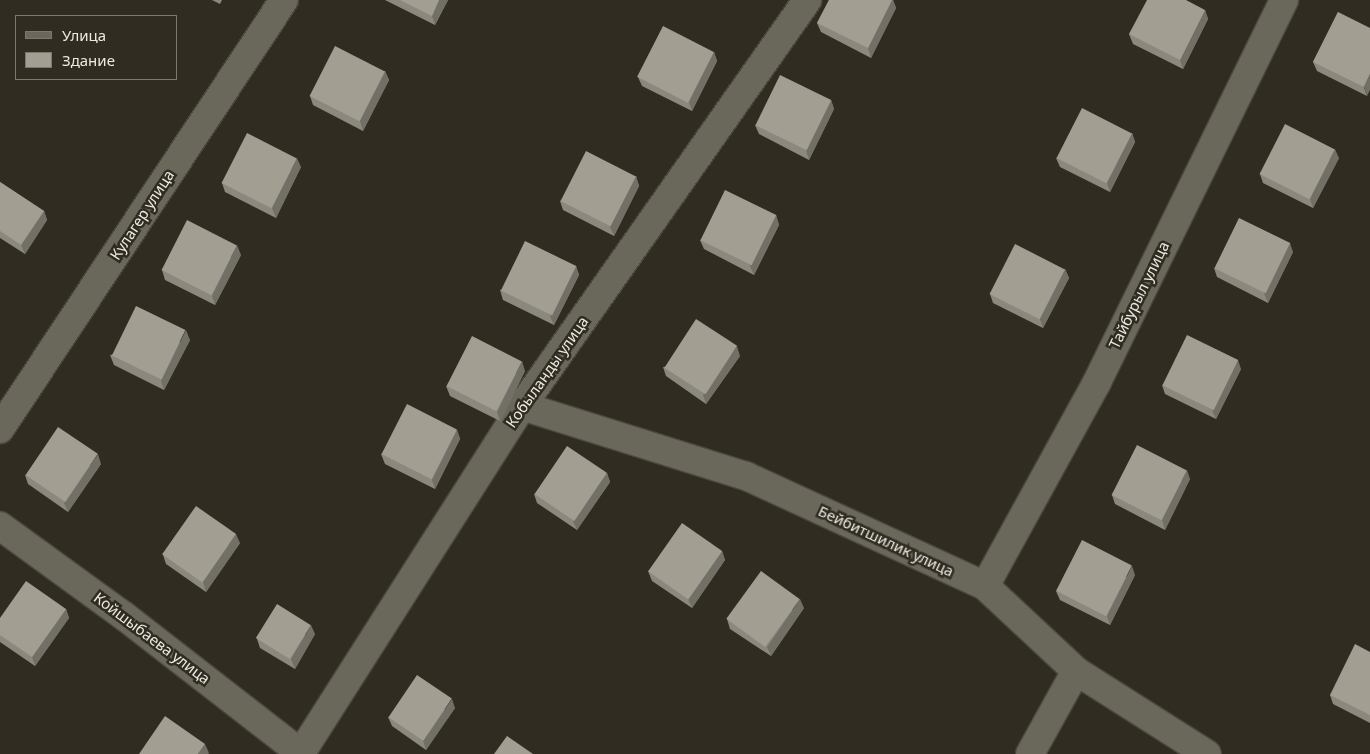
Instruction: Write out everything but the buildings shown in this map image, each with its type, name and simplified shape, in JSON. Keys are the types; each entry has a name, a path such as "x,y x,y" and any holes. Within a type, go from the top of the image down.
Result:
{"street":[{"name":"Кулагер улица","path":"0,429 284,0"},
{"name":"Кобыланды улица","path":"301,754 522,406 807,0"},
{"name":"Тайбурыл улица","path":"985,586 1097,382 1284,0"},
{"name":"Бейбитшилик улица","path":"522,406 746,476 985,586 1076,671 1207,754"},
{"name":"Койшыбаева улица","path":"0,526 124,616 301,754"},
{"path":"1030,754 1076,671"}]}
